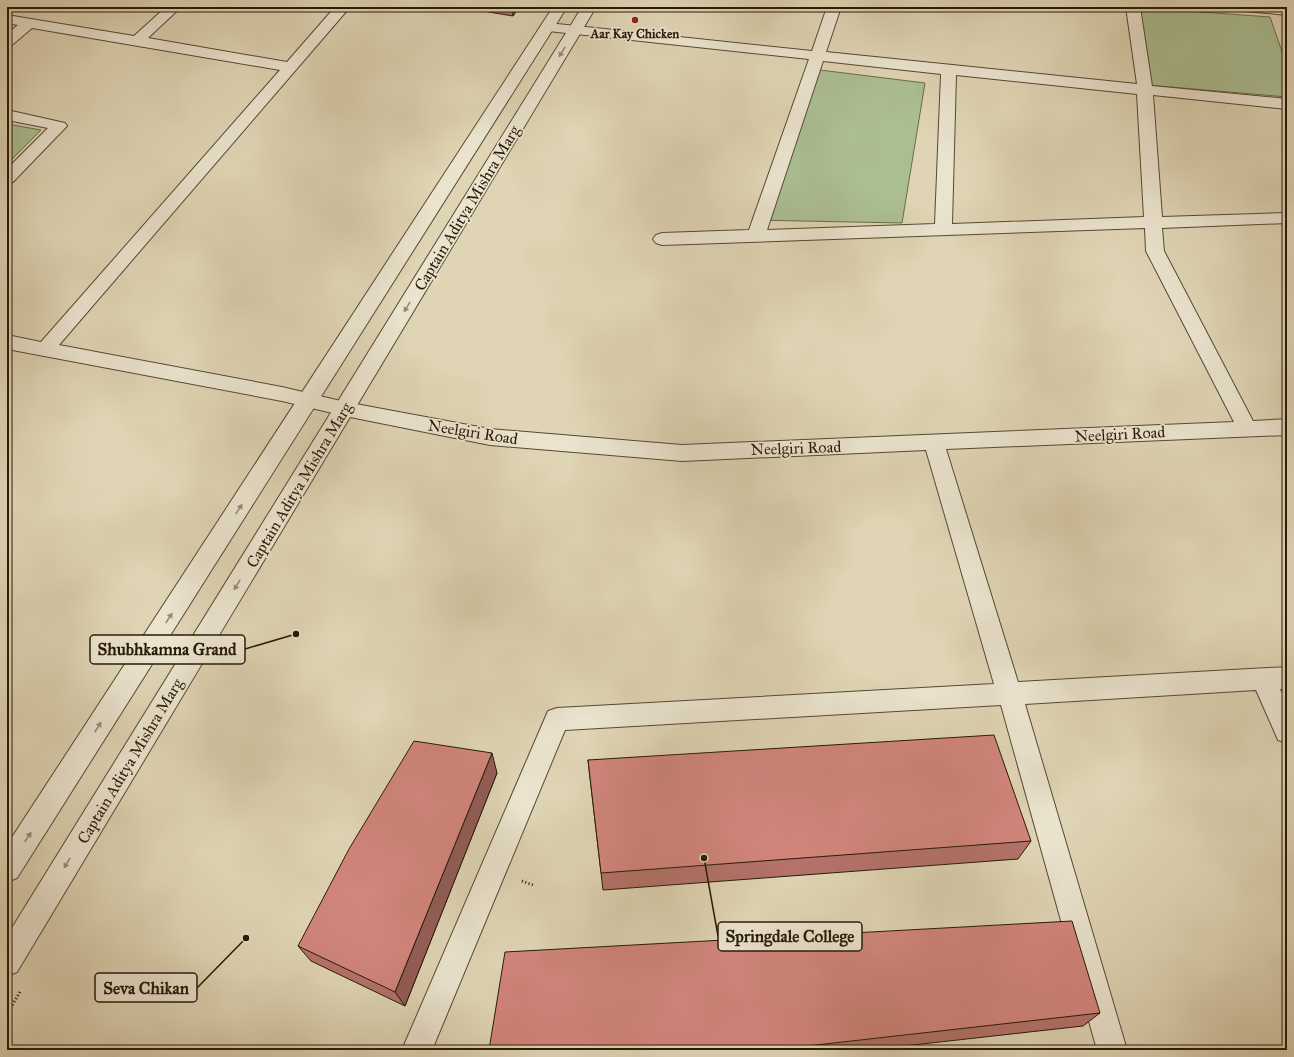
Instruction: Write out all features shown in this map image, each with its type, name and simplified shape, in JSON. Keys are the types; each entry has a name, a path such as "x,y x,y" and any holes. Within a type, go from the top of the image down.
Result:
{"street":[{"path":"137,41 174,7"},
{"path":"45,349 343,7"},
{"name":"Captain Aditya Mishra Marg","path":"7,869 560,7"},
{"name":"Captain Aditya Mishra Marg","path":"7,962 590,7"},
{"path":"756,236 834,7"},
{"path":"1133,7 1145,90 1155,251 1247,428"},
{"path":"1246,7 1287,11"},
{"path":"7,19 291,67"},
{"path":"7,42 29,23"},
{"path":"548,27 949,70 1287,104"},
{"path":"943,230 949,70"},
{"path":"7,115 59,126 7,178"},
{"path":"662,239 1287,218"},
{"name":"Neelgiri Road","path":"7,342 309,399 345,409 490,437 682,453 1287,427"},
{"path":"934,443 1010,695 1112,1050"},
{"path":"417,1050 557,720 1275,679 1287,732"}],"green space":[{"path":"1132,7 1270,17 1287,66 1287,97 1147,85"},
{"path":"812,69 925,83 902,223 752,220"},
{"path":"7,124 41,130 7,164"}],"building":[{"path":"994,735 1031,841 601,873 588,760"},
{"path":"414,741 492,753 395,992 298,946 349,849"},
{"path":"1072,921 1100,1013 798,1047 798,1050 489,1050 505,952"}],"place":[{"name":"Aar Kay Chicken","path":"635,20"},
{"name":"Shubhkamna Grand","path":"296,634"},
{"name":"Springdale College","path":"704,858"},
{"name":"Seva Chikan","path":"246,938"}]}
